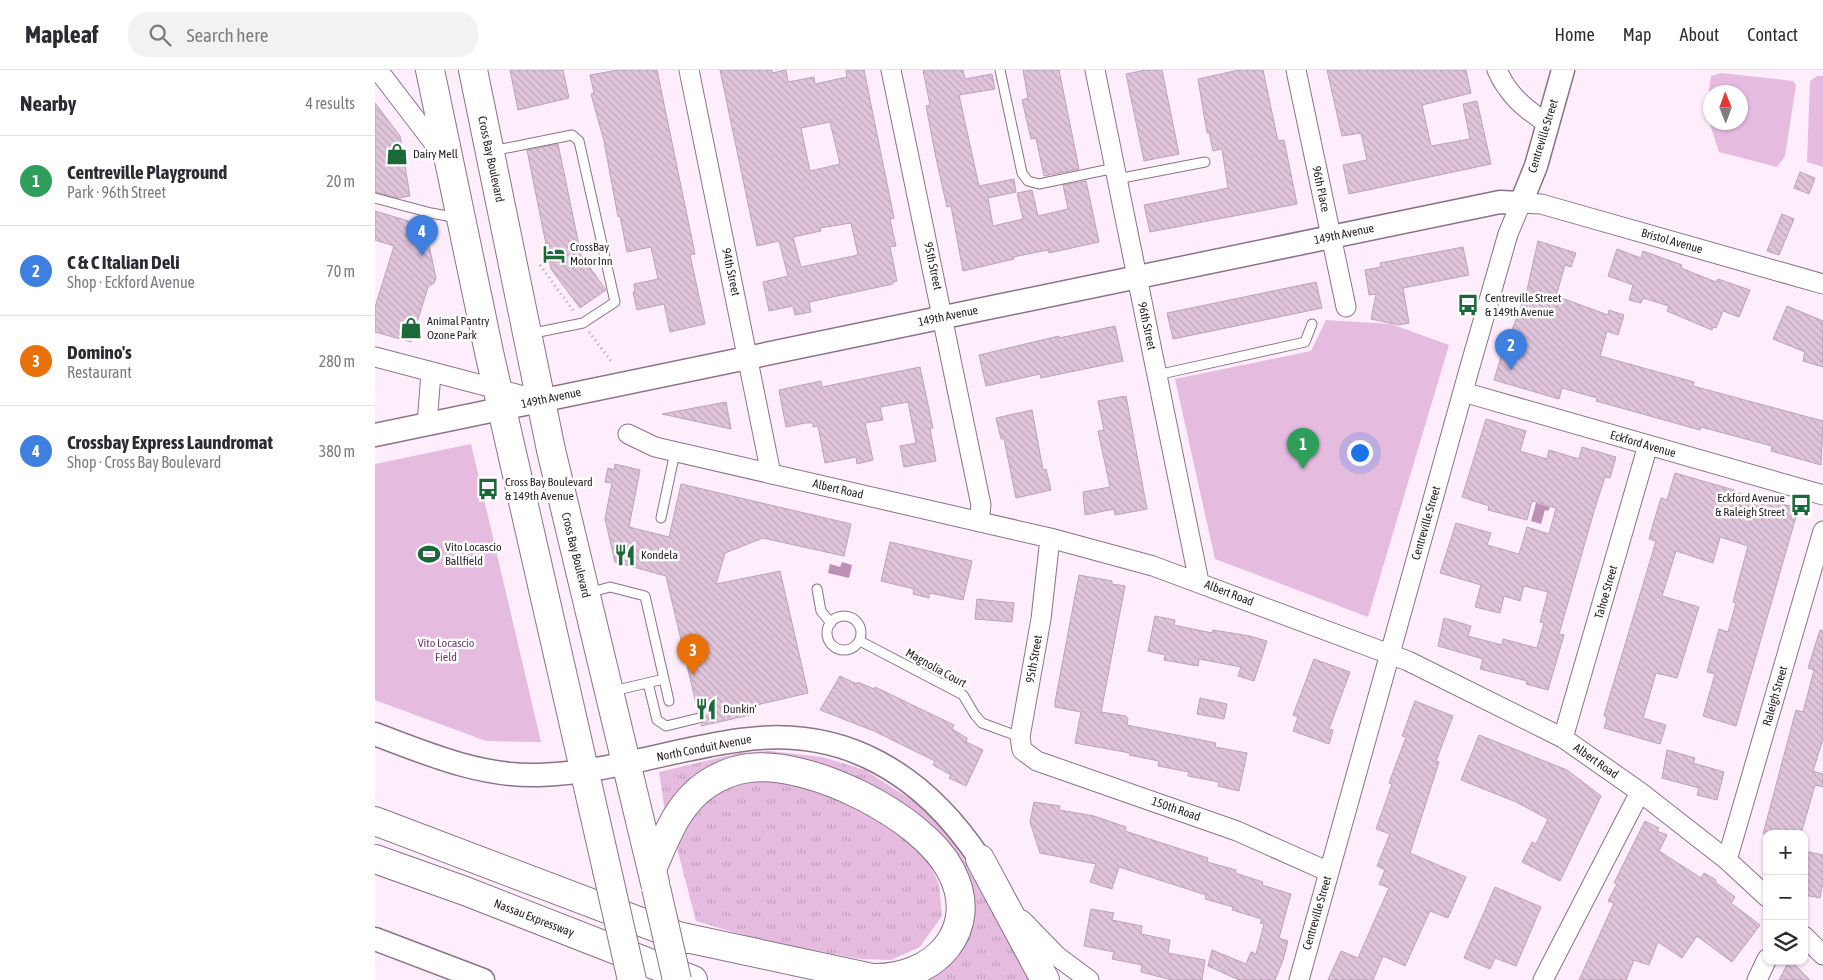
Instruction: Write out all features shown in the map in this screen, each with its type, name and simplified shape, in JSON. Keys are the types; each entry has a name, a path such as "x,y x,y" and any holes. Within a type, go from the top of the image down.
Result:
{"main road":[{"path":"430,70 500,399 632,980"},
{"name":"Cross Bay Boulevard","path":"473,70 541,400 677,980"},
{"path":"654,878 677,814 698,790 718,778 739,770 773,768 829,782 863,796 894,815 918,834 946,862 955,880 960,898 958,928 949,947 924,969 902,977 872,978 682,937"},
{"path":"375,821 795,980"},
{"name":"Nassau Expressway","path":"375,858 474,894 693,980"},
{"path":"980,859 1045,980"}],"street":[{"path":"378,70 449,164"},
{"name":"94th Street","path":"689,70 749,357 771,474"},
{"name":"95th Street","path":"891,70 981,505 979,522"},
{"name":"96th Street","path":"1095,70 1199,582"},
{"name":"96th Place","path":"1297,70 1346,307"},
{"path":"1497,70 1508,92 1527,111 1547,124"},
{"name":"Centreville Street","path":"1299,980 1508,234 1535,166 1563,70"},
{"name":"149th Avenue","path":"375,435 427,424 500,399 541,400 1500,202 1521,203"},
{"name":"Bristol Avenue","path":"1521,203 1541,204 1823,284"},
{"path":"375,357 431,373 500,399"},
{"path":"427,424 431,373"},
{"name":"Eckford Avenue","path":"1463,392 1823,495"},
{"name":"Albert Road","path":"628,434 655,447 1049,538 1153,566 1408,661 1563,738 1640,792 1727,860 1763,893"},
{"name":"Tahoe Street","path":"1563,738 1648,445"},
{"name":"Raleigh Street","path":"1727,860 1823,531"},
{"name":"95th Street","path":"1021,743 1041,619 1049,538"},
{"name":"North Conduit Avenue","path":"375,734 441,759 503,773 538,775 626,763 721,743 757,738 787,738 831,744 878,762 921,790 947,814 1026,926 1058,957 1089,980"},
{"name":"150th Road","path":"1021,743 1037,761 1237,831 1329,872"},
{"path":"1543,980 1640,792"},
{"path":"375,939 483,980"},
{"path":"1808,940 1823,955"},
{"path":"1757,980 1764,965"}],"lane":[{"path":"1000,70 1022,173 1028,181 1039,184 1205,162"},
{"path":"489,152 571,135 579,141 615,302 583,323 527,335"},
{"path":"375,198 431,214 461,219"},
{"path":"1157,375 1305,342 1311,324"},
{"path":"661,518 675,452"},
{"path":"585,593 610,587 645,596 669,701"},
{"path":"817,589 821,611 831,623"},
{"path":"850,617 861,627 860,641 849,650 835,648 827,636 831,623 836,618 850,617"},
{"name":"Magnolia Court","path":"860,641 963,695 982,723 1021,743"},
{"path":"609,692 663,679"},
{"path":"648,683 657,720 666,726 699,718"}],"green space":[{"path":"1721,73 1793,81 1796,85 1785,156 1777,167 1719,152 1712,130 1748,130 1748,85 1710,85 1711,76"},
{"path":"1817,76 1823,76 1823,167 1807,162 1810,81"},
{"path":"1326,320 1391,324 1449,345 1368,617 1215,559 1175,379 1311,351"},
{"name":"Vito Locascio Field","path":"471,444 541,742 486,741 375,700 375,464"},
{"path":"769,751 822,757 865,770 915,802 945,828 1037,980 924,980 947,963 952,851 768,758 666,818 659,772 739,753"},
{"path":"781,776 852,800 892,825 926,856 939,884 942,916 920,947 891,960 860,959 760,940 696,921 677,848 699,806 741,780"}],"shaded area":[{"path":"1536,503 1550,507 1548,511 1545,510 1541,524 1531,521"},
{"path":"842,562 852,565 849,578 828,573 830,564 840,567"}],"building":[{"path":"510,70 563,70 569,98 518,110"},
{"path":"618,70 657,70 695,254 690,255 705,324 670,332 664,304 637,310 633,292 635,291 634,284 658,279 651,247 627,252 620,216 618,217 604,141 591,94 594,93 590,75"},
{"path":"720,70 772,70 772,73 786,70 788,82 814,77 815,84 847,77 846,70 864,70 894,218 890,219 896,246 890,247 897,281 893,282 893,284 809,302 811,312 795,315 793,306 769,311 763,282 788,276 779,241 757,246","holes":["830,122 840,164 810,171 801,128","851,223 858,255 801,267 793,237 821,231 820,228"]},
{"path":"923,70 963,70 965,79 992,74 995,89 959,95 979,186 1014,179 1016,192 988,198 993,226 1023,219 1017,193 1032,190 1038,216 1068,209 1063,185 1086,181 1099,242 1049,253 1048,250 1013,257 1014,259 963,271 951,206 947,207 936,158 926,106 930,105"},
{"path":"1023,70 1059,70 1079,169 1044,176 1036,138 1031,139 1022,100 1028,98"},
{"path":"1146,70 1162,70 1179,154 1144,161 1126,74"},
{"path":"1239,70 1263,70 1278,141 1284,140 1297,204 1150,232 1144,205 1228,188 1222,149 1213,151 1209,132 1207,133 1198,79"},
{"path":"1327,70 1466,70 1471,93 1422,105 1431,146 1470,139 1463,104 1477,101 1491,164 1349,194 1343,165 1367,160 1361,133 1342,136"},
{"path":"375,103 400,136 410,196 398,198 375,192"},
{"path":"558,144 581,255 606,290 580,308 551,269 527,150"},
{"path":"1800,172 1815,178 1809,194 1794,188"},
{"path":"375,211 425,226 436,278 434,283 428,287 411,342 375,332 375,307 394,246 375,240"},
{"path":"1782,214 1794,219 1779,255 1767,251"},
{"path":"1538,241 1576,253 1571,267 1565,265 1556,296 1608,315 1609,310 1624,315 1618,335 1607,331 1600,356 1694,382 1693,386 1823,421 1821,465 1771,451 1772,446 1701,427 1700,430 1596,401 1597,398 1562,388 1559,399 1494,380 1507,337 1509,338 1527,290"},
{"path":"1463,247 1469,275 1403,288 1409,323 1399,325 1371,319 1376,294 1369,295 1365,270 1381,267 1380,263"},
{"path":"1617,249 1641,258 1643,251 1682,265 1681,268 1716,282 1718,279 1750,290 1739,317 1723,311 1716,328 1713,327 1712,330 1667,311 1669,306 1643,298 1641,303 1629,300 1633,285 1608,276"},
{"path":"1316,282 1322,308 1173,339 1167,313"},
{"path":"1787,306 1823,321 1823,367 1803,361 1805,352 1773,339"},
{"path":"1115,326 1123,361 1041,378 1040,374 986,386 979,355 1059,336 1059,338"},
{"path":"920,367 933,428 930,428 936,461 904,467 900,446 916,443 908,402 880,407 883,420 865,423 873,460 857,464 856,457 825,463 818,426 813,427 813,423 786,427 779,390 821,381 822,387"},
{"path":"1126,396 1147,509 1115,515 1114,509 1085,515 1083,492 1110,487 1098,431 1104,430 1098,401"},
{"path":"726,402 731,429 662,414"},
{"path":"1032,410 1043,470 1046,469 1051,490 1016,498 1004,439 1001,439 996,418"},
{"path":"1486,419 1526,431 1520,451 1547,459 1549,450 1579,459 1582,447 1616,457 1610,478 1605,477 1594,511 1559,634 1564,635 1548,690 1526,684 1527,681 1480,669 1483,659 1438,646 1444,618 1471,626 1468,636 1502,645 1503,639 1537,648 1544,623 1540,622 1548,592 1524,586 1520,601 1504,596 1500,613 1475,607 1481,585 1440,573 1456,523 1491,533 1487,545 1519,554 1527,527 1549,534 1556,508 1532,501 1527,520 1488,510 1489,506 1462,497"},
{"path":"615,464 640,470 629,527 669,537 681,484 851,524 844,556 763,538 725,553 716,584 780,571 808,693 748,707 750,715 701,726 705,717 703,713 698,712 666,576 615,562 605,519 612,483 605,482 608,468 614,470"},
{"path":"1675,473 1734,490 1734,492 1794,507 1793,512 1797,513 1736,726 1703,716 1715,674 1707,672 1719,629 1728,632 1736,603 1733,602 1748,546 1720,537 1713,563 1676,551 1662,596 1699,607 1677,678 1656,673 1643,718 1666,725 1660,744 1604,728 1607,718 1604,715 1656,541 1649,539 1654,521 1661,498 1667,500"},
{"path":"890,542 972,561 963,600 930,593 929,598 913,594 914,589 881,581"},
{"path":"1079,575 1112,581 1112,584 1125,586 1101,712 1126,716 1128,719 1127,725 1216,743 1215,747 1247,753 1239,791 1218,786 1219,782 1188,776 1189,772 1158,766 1159,761 1129,755 1130,753 1075,743 1081,712 1055,707 1055,702"},
{"path":"977,599 1014,603 1012,622 975,619"},
{"path":"1155,616 1175,620 1174,625 1212,633 1213,630 1250,636 1267,641 1254,681 1238,676 1241,667 1199,659 1198,666 1164,660 1165,655 1148,651"},
{"path":"1820,630 1823,631 1823,739 1813,771 1823,774 1823,787 1815,785 1802,830 1764,830 1796,710 1803,712 1814,670 1808,668"},
{"path":"1314,659 1350,672 1329,729 1333,730 1329,744 1293,731 1298,717 1293,715"},
{"path":"840,676 857,684 858,682 874,689 875,687 954,725 952,729 967,738 966,742 983,750 966,786 949,778 951,775 933,765 935,761 874,731 820,710"},
{"path":"1200,698 1227,704 1224,719 1197,714"},
{"path":"1415,701 1453,716 1436,761 1439,762 1410,853 1466,877 1448,918 1430,911 1405,966 1383,956 1373,980 1328,980 1341,951 1358,958 1389,888 1379,884 1385,870 1377,866 1390,834 1376,829 1392,784 1389,783 1406,737 1402,736"},
{"path":"1479,735 1567,770 1601,796 1560,881 1522,862 1532,842 1536,844 1548,819 1516,802 1461,780"},
{"path":"1667,750 1695,758 1693,763 1724,772 1717,800 1697,795 1699,788 1662,778"},
{"path":"1034,802 1060,806 1059,810 1094,816 1126,827 1125,831 1208,858 1207,862 1236,870 1235,873 1263,882 1262,885 1291,894 1279,938 1288,941 1275,980 1239,980 1208,966 1212,950 1246,964 1251,952 1256,954 1264,924 1260,923 1262,919 1232,910 1233,907 1205,899 1206,895 1119,867 1112,889 1090,882 1096,864 1040,853 1030,822"},
{"path":"1645,821 1659,828 1657,831 1667,835 1659,851 1701,878 1704,873 1716,880 1715,882 1735,897 1731,903 1760,925 1732,962 1697,936 1682,958 1658,942 1649,965 1634,960 1626,980 1579,980 1614,903 1608,901 1617,884 1614,883"},
{"path":"1808,852 1823,855 1823,882 1820,898 1808,896"},
{"path":"1495,887 1541,907 1516,966 1495,958 1490,969 1464,958"},
{"path":"1091,909 1114,913 1112,920 1142,926 1141,934 1170,940 1168,953 1205,960 1202,980 1172,980 1141,972 1142,965 1112,959 1114,952 1084,946"},
{"path":"1787,965 1795,965 1810,980 1779,980"}],"place":[{"name":"Dairy Mell","path":"397,154"},
{"name":"CrossBay Motor Inn","path":"554,254"},
{"name":"Crossbay Express Laundromat","path":"422,256"},
{"name":"Centreville Street & 149th Avenue","path":"1468,305"},
{"name":"Animal Pantry Ozone Park","path":"411,328"},
{"name":"C & C Italian Deli","path":"1511,370"},
{"name":"Centreville Playground","path":"1303,469"},
{"name":"Cross Bay Boulevard & 149th Avenue","path":"488,489"},
{"name":"Eckford Avenue & Raleigh Street","path":"1801,505"},
{"name":"Vito Locascio Ballfield","path":"429,554"},
{"name":"Kondela","path":"625,555"},
{"name":"Domino's","path":"693,675"},
{"name":"Dunkin'","path":"706,709"}]}
